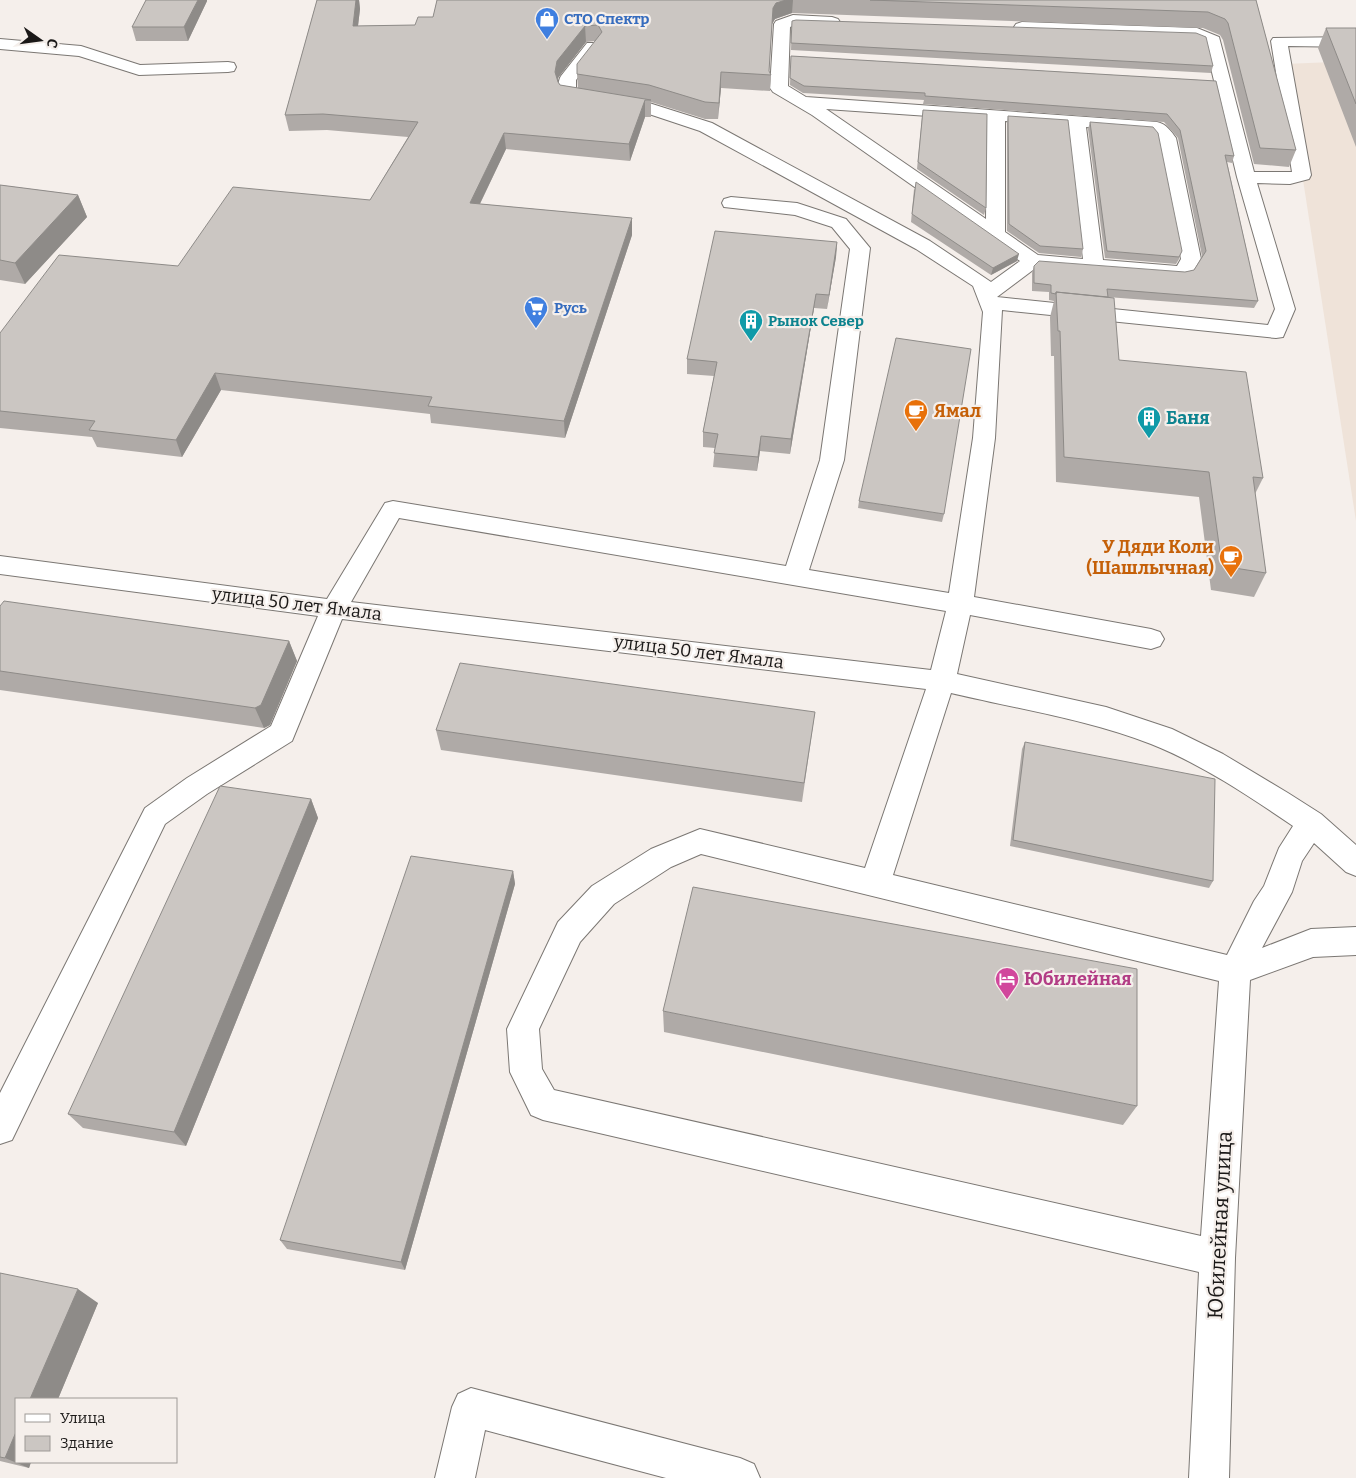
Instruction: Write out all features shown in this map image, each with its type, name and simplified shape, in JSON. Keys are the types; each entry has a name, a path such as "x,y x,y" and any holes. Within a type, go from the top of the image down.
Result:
{"street":[{"path":"801,102 1158,126 1167,138 1191,259 1182,272 1033,260 818,111 801,102 779,88 782,24 793,20 852,22"},
{"path":"988,298 1276,332 1285,309 1246,177 1213,40 1197,32 1010,27"},
{"path":"1246,177 1290,178 1302,175 1280,41 1356,42"},
{"path":"0,44 81,51 139,70 228,67"},
{"path":"593,47 567,80 568,96 649,108 706,127 923,245 982,283 994,312 984,438 960,604 942,681 875,883"},
{"path":"780,56 800,57"},
{"path":"1203,80 1223,81"},
{"path":"994,234 996,115"},
{"path":"1076,121 1094,265"},
{"path":"730,202 797,209 839,223 860,248 832,460 795,576"},
{"path":"988,298 1033,260"},
{"path":"0,1128 155,816 197,786 282,733 334,609 393,509 960,604 1150,639"},
{"name":"улица 50 лет Ямала","path":"0,565 334,609 942,681 1106,718 1162,737 1250,783 1310,823 1356,863"},
{"name":"Юбилейная улица","path":"1208,1478 1217,1258 1235,971 1264,910 1277,892 1289,857 1310,823"},
{"path":"1217,1258 543,1104 526,1072 524,1029 570,932 604,895 661,858 700,841 1235,971 1312,943 1356,941"},
{"path":"454,1478 471,1407 740,1478"}],"shaded area":[{"path":"1356,61 1356,521 1285,64"}],"building":[{"path":"146,0 198,0 184,27 132,27"},
{"path":"317,0 356,0 353,26 415,25 418,17 433,17 437,0 786,0 776,3 773,8 769,71 771,75 721,72 719,103 705,102 649,85 577,74 577,64 602,32 598,25 585,26 557,61 555,72 558,82 560,85 651,100 645,100 629,144 504,133 470,203 632,218 564,421 428,406 432,397 215,373 176,440 89,430 95,421 0,411 0,333 59,255 178,266 233,187 370,200 418,122 323,114 285,115"},
{"path":"870,0 1256,0 1296,150 1260,148 1228,23 1225,19 1208,12"},
{"path":"792,21 1196,33 1206,37 1213,66 791,43"},
{"path":"1326,28 1356,28 1356,104"},
{"path":"791,56 1216,81 1234,156 1225,155 1258,301 1107,289 1108,297 1056,292 1056,294 1051,293 1051,285 1034,283 1034,266 1039,261 1185,272 1194,270 1206,251 1180,130 1167,114 925,96 925,93 804,86 790,78"},
{"path":"923,110 987,114 986,208 918,162"},
{"path":"1008,116 1068,120 1083,249 1040,246 1009,224"},
{"path":"1090,122 1153,127 1158,133 1182,251 1179,257 1107,251"},
{"path":"916,182 1019,254 993,268 912,214"},
{"path":"0,185 78,195 15,263 0,260"},
{"name":"Рынок Север","path":"715,231 837,242 829,295 816,294 791,439 761,436 758,457 714,453 718,434 703,432 717,362 687,359"},
{"path":"1056,292 1114,298 1119,360 1246,372 1263,478 1253,477 1266,573 1222,566 1209,472 1064,457 1060,331 1058,331"},
{"name":"Ямал","path":"896,338 971,349 944,514 859,501"},
{"path":"4,601 289,641 261,705 255,708 0,671 0,606"},
{"path":"460,663 815,712 804,783 436,730"},
{"path":"1025,742 1215,779 1213,881 1013,840"},
{"path":"220,786 311,799 174,1132 68,1114"},
{"path":"411,856 513,871 401,1262 280,1240"},
{"path":"693,887 1137,969 1137,1106 663,1011"},
{"path":"0,1273 78,1289 30,1398 15,1398 15,1434 5,1458 0,1457"}],"place":[{"name":"СТО Спектр","path":"547,40"},
{"name":"Русь","path":"536,329"},
{"name":"Рынок Север","path":"751,342"},
{"name":"Ямал","path":"916,432"},
{"name":"Баня","path":"1149,439"},
{"name":"У Дяди Коли (Шашлычная)","path":"1231,578"},
{"name":"Юбилейная","path":"1007,1000"}]}
